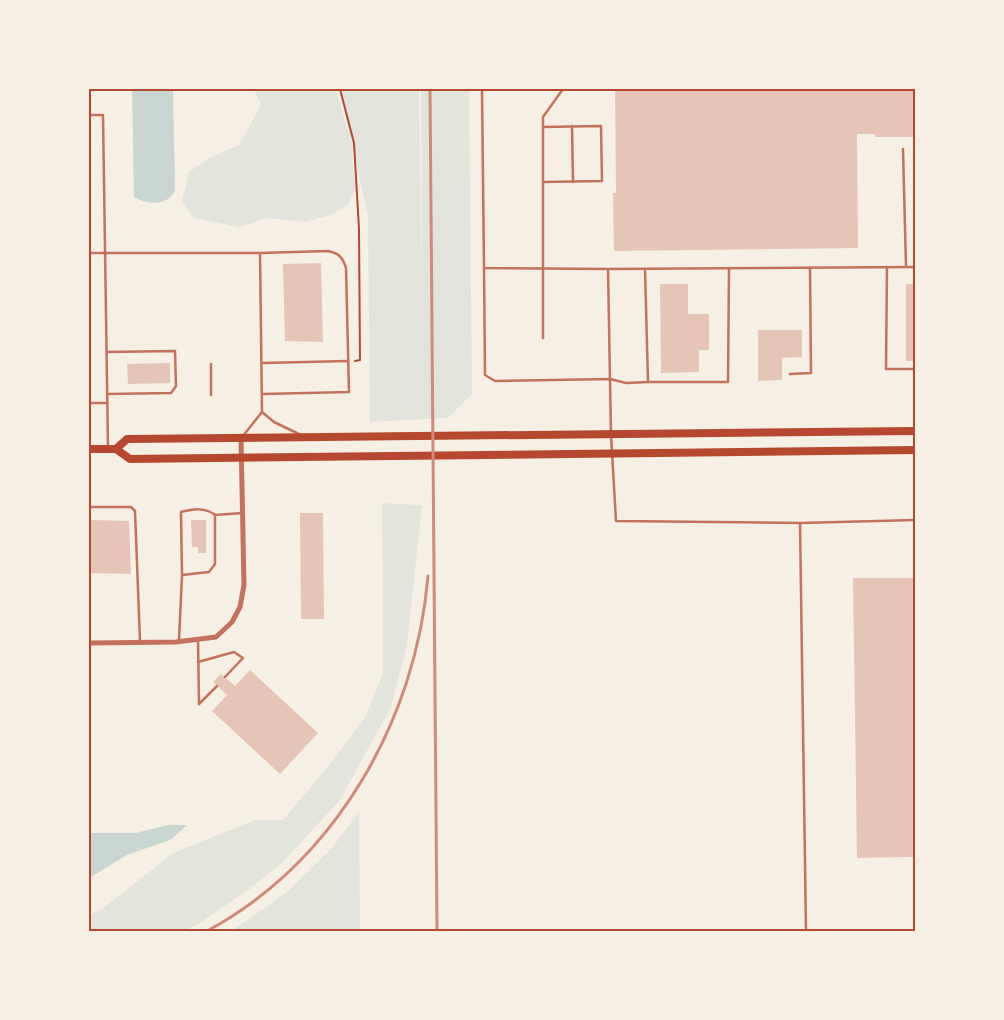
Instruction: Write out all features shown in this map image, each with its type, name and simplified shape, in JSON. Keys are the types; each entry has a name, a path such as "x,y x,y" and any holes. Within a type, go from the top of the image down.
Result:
{"main road":[{"path":"112,449 127,439 915,431"},
{"path":"89,449 112,449 130,459 915,450"}],"street":[{"path":"89,642 179,642 216,637 232,622 240,607 244,585 241,438"}],"lane":[{"path":"482,89 485,375 495,381 610,378 626,382 728,382 729,268"},
{"path":"543,338 543,117 563,89"},
{"path":"89,115 104,115 107,403 112,449"},
{"path":"572,126 573,182"},
{"path":"543,127 601,126 602,181 543,182"},
{"path":"903,149 906,267"},
{"path":"89,253 328,251 340,256 346,268 349,392 262,394"},
{"path":"241,438 262,412 260,253"},
{"path":"887,267 886,369 915,369"},
{"path":"484,268 915,267"},
{"path":"790,374 811,374 810,268"},
{"path":"608,269 611,435 616,522 915,520"},
{"path":"646,269 648,382"},
{"path":"107,352 175,351 176,386 171,393 107,394"},
{"path":"262,363 348,361"},
{"path":"211,364 211,394"},
{"path":"89,403 107,403"},
{"path":"262,412 274,422 309,438"},
{"path":"89,508 131,508 135,510 140,642"},
{"path":"179,642 182,575 181,512 194,509 209,510 215,515 242,513"},
{"path":"182,575 209,572 215,564 215,515"},
{"path":"800,522 806,931"},
{"path":"198,639 199,704 217,686"},
{"path":"198,662 234,652 242,658 225,677"}],"path":[{"path":"340,89 354,143 359,229 360,360 348,361"}],"shaded area":[{"path":"132,89 173,89 175,190 168,199 163,201 151,203 134,197"},
{"path":"259,89 278,89 287,92 288,89 336,89 352,146 355,189 348,205 331,215 304,222 267,218 240,227 193,218 182,201 189,172 209,158 239,145 261,105 255,91"},
{"path":"339,89 419,89 422,293 421,89 469,89 472,394 448,418 370,422 368,215"},
{"path":"382,503 422,505 407,645 391,707 340,800 284,861 251,888 198,924 184,931 89,931 89,915 101,910 173,853 255,820 283,820 330,764 366,716 383,673"},
{"path":"359,812 360,931 232,931 288,891 331,849"},
{"path":"169,825 187,825 170,840 127,855 89,878 89,833 136,833"}],"building":[{"path":"615,89 915,89 915,131 914,137 875,137 875,134 857,134 858,248 614,251 613,193 616,193"},
{"path":"321,263 323,342 285,341 283,264"},
{"path":"660,284 688,284 688,314 709,314 709,350 699,350 699,372 661,373"},
{"path":"906,284 915,284 915,361 906,361"},
{"path":"758,330 802,330 802,357 782,358 782,380 758,381"},
{"path":"170,363 170,383 128,384 127,364"},
{"path":"300,513 323,513 324,619 301,619"},
{"path":"89,520 129,521 131,574 89,573"},
{"path":"191,520 206,520 206,553 198,553 198,547 192,547"},
{"path":"853,578 915,578 915,857 857,858"},
{"path":"250,670 318,733 280,774 212,711 227,695 213,682 221,674 235,686"}],"railway":[{"path":"430,89 437,931"},
{"path":"207,931 253,902 294,866 330,826 361,781 387,733 407,682 420,630 428,576"}]}
